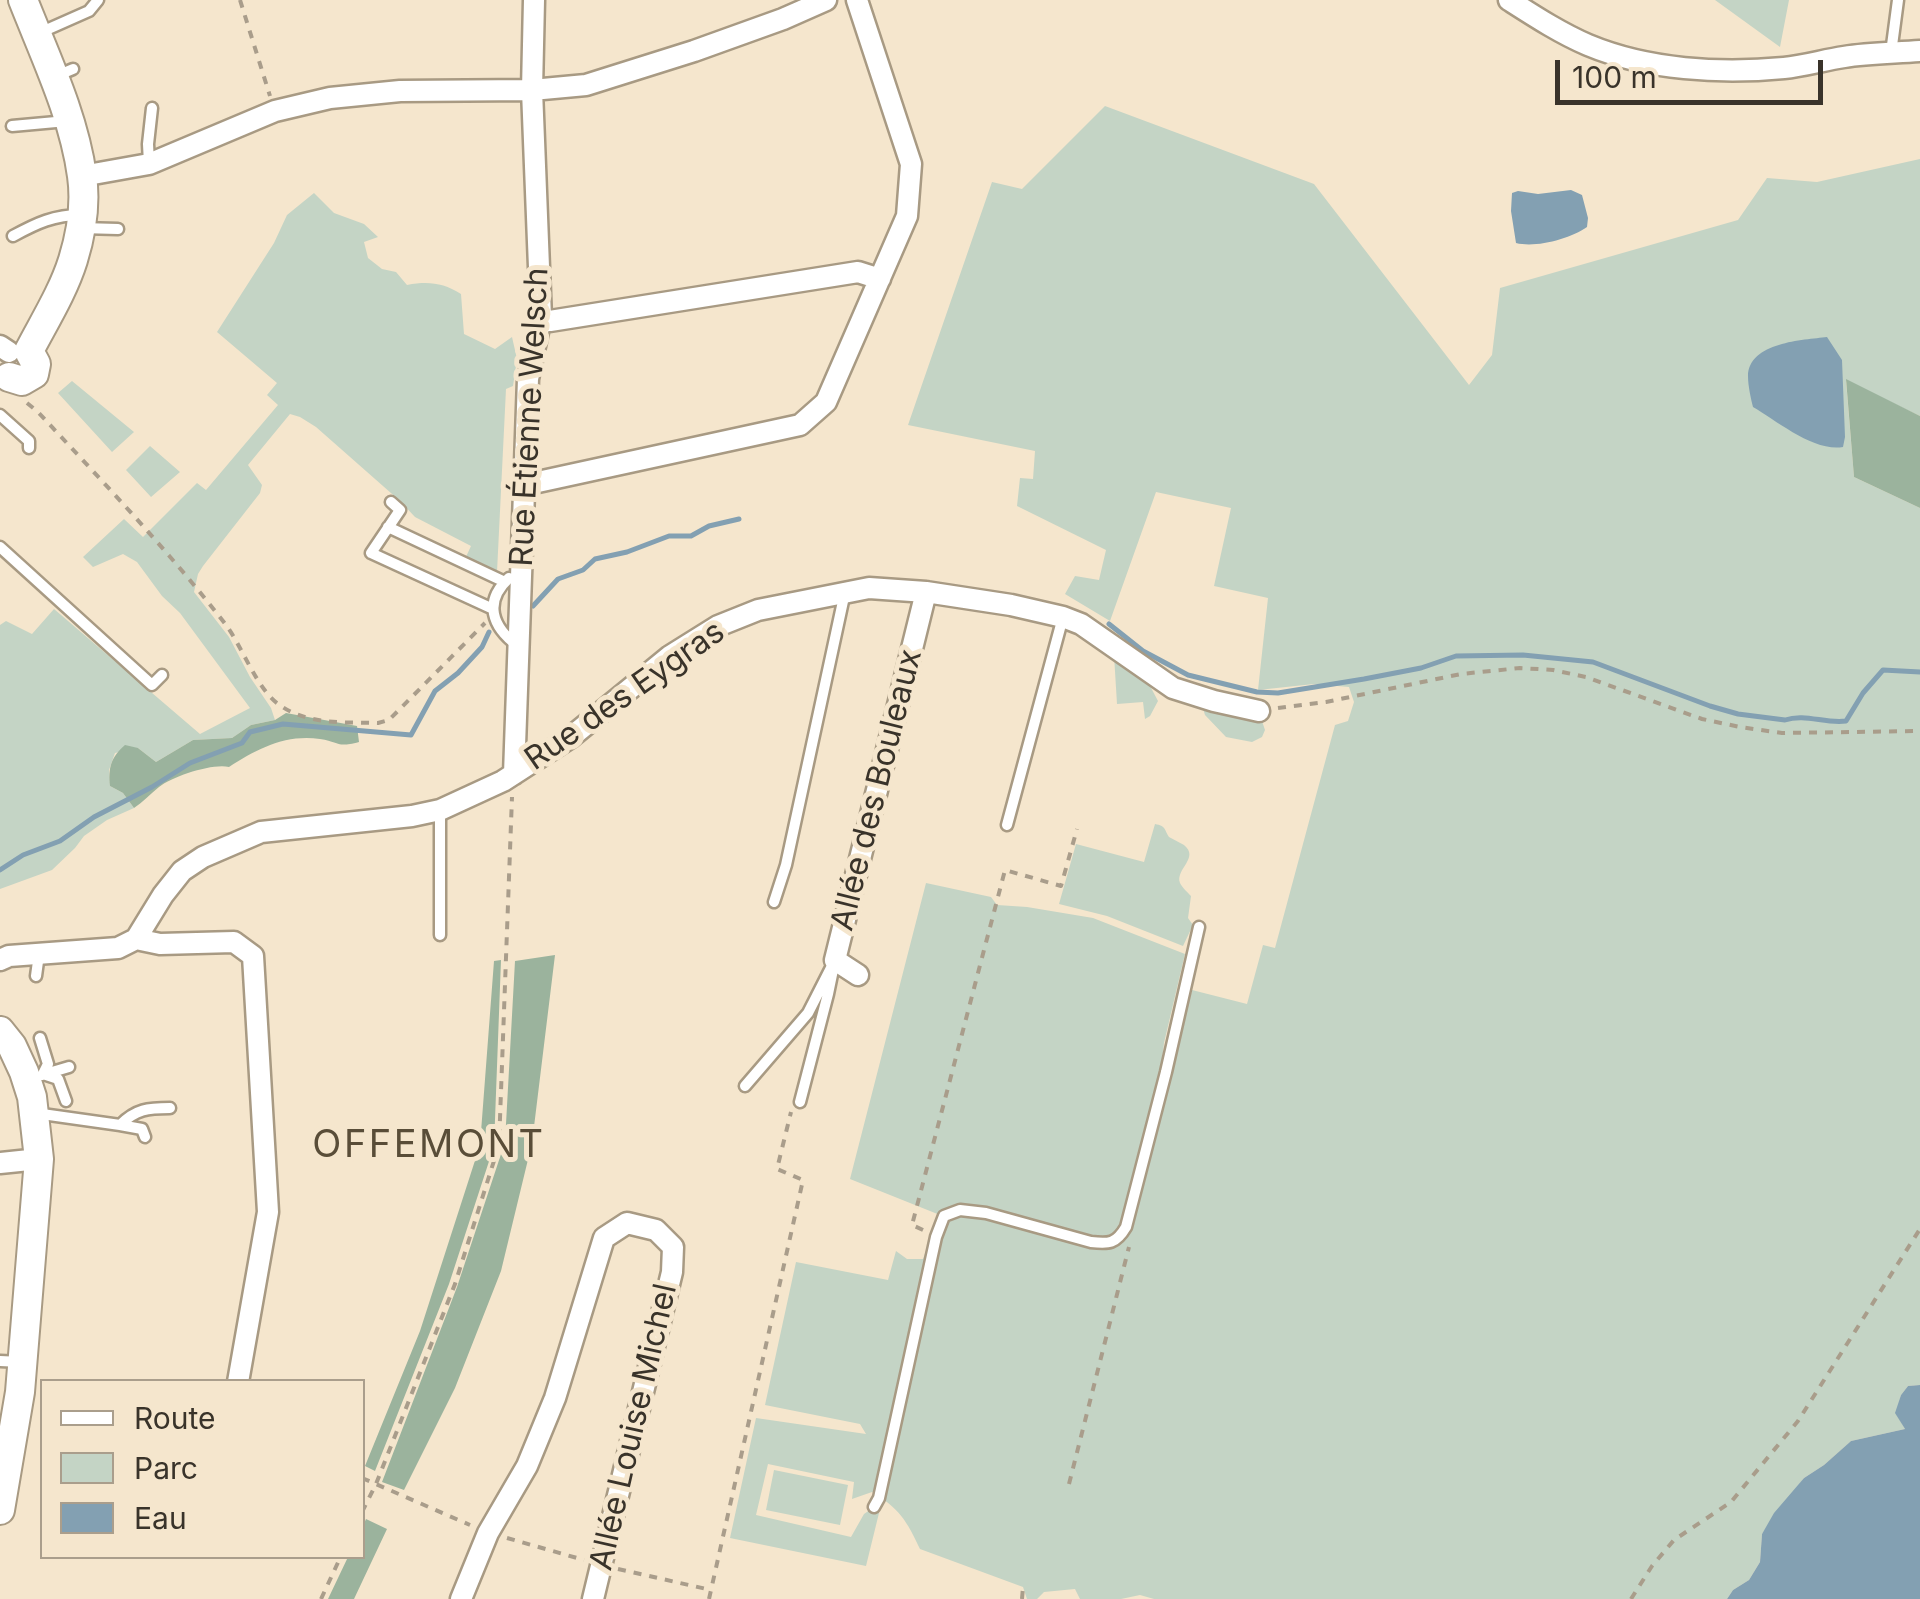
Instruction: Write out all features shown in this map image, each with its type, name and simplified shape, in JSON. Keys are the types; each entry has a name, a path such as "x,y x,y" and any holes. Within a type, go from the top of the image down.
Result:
{"street":[{"path":"12,369 66,278 80,227 82,176 68,121 63,73 36,34 23,0"},
{"name":"Rue Étienne Welsch","path":"514,774 519,647 513,575 524,485 528,379 541,318 532,90 534,0"},
{"path":"82,176 149,164 274,111 330,98 400,91 532,90 586,85 694,51 780,9 826,0"},
{"path":"524,485 800,425 826,402 907,216 911,164 858,0"},
{"path":"1508,0 1587,44 1620,57 1671,66 1713,71 1785,68 1848,56 1920,51"},
{"path":"541,318 550,320 858,272 880,279"},
{"name":"Rue des Eygras","path":"136,939 182,871 202,857 261,832 440,810 503,782 571,736 670,656 718,626 758,610 845,592 868,588 926,592 1063,617 1103,637 1173,688 1259,711"},
{"name":"Allée des Bouleaux","path":"858,976 834,960 926,592"},
{"path":"0,960 9,956 38,965 118,948 136,939 160,944 234,942 253,956 268,1212 239,1379"},
{"path":"0,1031 35,1077 39,1159 11,1362 22,1398 0,1510"},
{"path":"0,1163 39,1159"},
{"name":"Allée Louise Michel","path":"461,1599 488,1533 527,1466 555,1398 604,1238 627,1223 656,1230 673,1248 672,1272 593,1599"}],"lane":[{"path":"36,34 89,11 98,0"},
{"path":"1891,53 1898,0"},
{"path":"149,164 152,108"},
{"path":"12,126 68,121"},
{"path":"14,236 59,215 80,227 118,229"},
{"path":"0,415 29,441 29,448"},
{"path":"391,502 400,510 372,553 493,610"},
{"path":"388,527 513,575 497,594 493,610 503,635 519,647"},
{"path":"0,548 76,608 152,685 162,675"},
{"path":"774,902 786,865 845,592"},
{"path":"1007,825 1063,617"},
{"path":"440,810 440,935"},
{"path":"874,1506 944,1216 960,1210 986,1213 1091,1242 1107,1244 1120,1238 1166,1072 1199,927"},
{"path":"745,1086 808,1014 834,960"},
{"path":"800,1102 834,960"},
{"path":"35,1077 48,1064 40,1038"},
{"path":"35,1077 69,1067"},
{"path":"35,1077 58,1079 66,1101"},
{"path":"120,1125 144,1108 170,1108"},
{"path":"34,1113 142,1129 145,1137"}],"path":[{"path":"240,0 274,111"},
{"path":"12,369 38,412 228,628 267,695 282,708 311,720 388,720 484,625 493,610"},
{"path":"1259,711 1326,702 1461,674 1520,668 1586,677 1702,719 1740,728 1782,733 1920,732"},
{"path":"365,1506 454,1284 498,1145 514,774"},
{"path":"936,1237 912,1225 1005,870 1061,886 1078,829"},
{"path":"709,1599 803,1180"},
{"path":"1630,1599 1674,1540 1731,1502 1798,1422 1919,1232"},
{"path":"365,1479 488,1533 711,1590"},
{"path":"320,1599 340,1559"},
{"path":"1022,1599 1023,1587"}],"green space":[{"path":"1715,0 1789,0 1780,47"},
{"path":"1105,106 1314,184 1469,385 1492,355 1500,288 1738,220 1767,178 1817,182 1920,159 1920,416 1846,381 1854,477 1920,508 1920,1385 1908,1386 1901,1395 1896,1413 1905,1429 1851,1441 1804,1478 1762,1534 1760,1562 1749,1580 1727,1599 1154,1599 1140,1595 1080,1599 1075,1589 1044,1592 1037,1599 1027,1599 1023,1587 920,1549 901,1516 881,1498 872,1492 852,1499 854,1482 768,1464 756,1515 851,1537 864,1514 874,1507 879,1513 866,1566 730,1538 756,1418 866,1434 860,1424 765,1405 796,1262 888,1280 896,1251 907,1259 923,1259 940,1215 850,1179 926,883 991,897 997,905 1093,918 1185,954 1164,1043 1161,1070 1171,1073 1192,990 1247,1004 1263,945 1275,948 1335,725 1348,721 1354,702 1349,687 1314,684 1258,690 1268,598 1214,586 1231,508 1156,492 1110,621 1065,594 1075,576 1099,580 1106,550 1017,506 1020,478 1033,479 1035,451 908,425 992,182 1022,189"},
{"path":"314,193 334,213 364,224 378,237 364,242 368,258 382,269 396,272 407,285 436,284 461,294 464,334 495,349 512,337 517,359 513,386 506,389 497,572 493,574 465,559 471,546 415,517 316,427 290,414 248,465 262,485 260,493 203,566 194,592 229,637 275,720 251,725 232,738 193,740 156,762 138,748 115,753 109,770 110,786 123,793 134,808 84,836 52,870 0,889 0,625 6,621 32,634 54,609 200,734 250,708 137,562 123,554 93,567 83,557 124,519 143,537 197,483 206,490 278,405 267,395 277,383 217,332 274,243 287,215"},
{"path":"1846,379 1920,416 1920,508 1854,477"},
{"path":"72,381 134,432 112,452 58,393"},
{"path":"150,446 180,472 151,497 126,470"},
{"path":"1114,655 1149,684 1158,701 1145,719 1143,702 1117,704"},
{"path":"1201,702 1261,718 1265,730 1262,737 1252,742 1226,737 1205,715"},
{"path":"286,713 357,726 359,742 342,744 307,738 283,741 229,767 204,769 174,779 134,808 123,793 110,786 112,763 125,745 138,748 156,762 193,740 232,738 251,725 275,720"},
{"path":"1155,824 1184,845 1189,854 1179,878 1191,896 1188,918 1193,925 1183,946 1107,916 1059,904 1076,844 1144,862"},
{"path":"555,955 532,1143 501,1271 455,1388 404,1490 382,1482 457,1287 505,1142 515,961"},
{"path":"501,960 494,1146 449,1284 375,1471 365,1466 420,1331 480,1145 494,961"},
{"path":"774,1470 848,1485 840,1525 766,1510"},
{"path":"365,1521 387,1529 354,1599 328,1599 347,1559 365,1559"}],"water":[{"path":"1571,190 1582,195 1587,227 1553,241 1516,243 1512,193"},
{"path":"1827,337 1842,360 1843,447 1820,445 1784,427 1753,407 1749,388 1748,376 1757,356 1779,345"},
{"path":"1920,1385 1920,1599 1727,1599 1749,1580 1760,1562 1762,1534 1804,1478 1851,1441 1905,1429 1895,1413 1901,1395 1908,1386"}],"waterway":[{"path":"533,606 558,579 583,570 595,559 669,536 691,536 709,526 739,519"},
{"path":"1109,624 1143,651 1188,675 1257,692 1278,693 1364,679 1421,668 1456,656 1523,655 1593,662 1738,714 1838,722 1846,721 1883,670 1920,672"},
{"path":"0,870 23,855 60,841 94,817 190,763 242,743 250,732 283,724 411,735 435,691 482,647 489,632"}],"district":[{"name":"OFFEMONT","path":"429,1146"}]}
